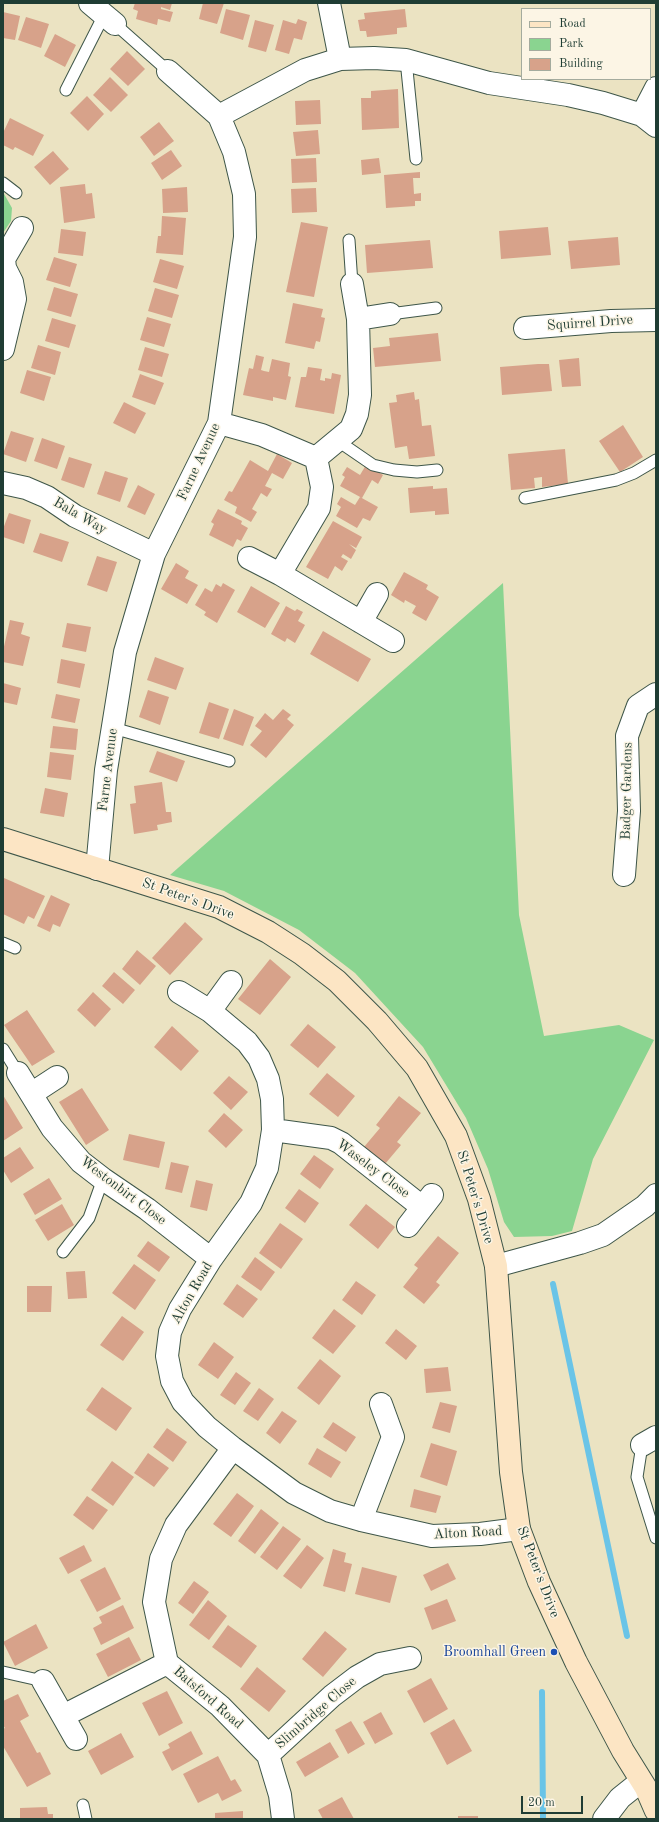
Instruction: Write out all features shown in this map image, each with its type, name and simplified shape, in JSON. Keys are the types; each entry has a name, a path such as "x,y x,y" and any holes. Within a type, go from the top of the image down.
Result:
{"street":[{"path":"329,3 340,58"},
{"path":"219,116 305,70 340,58 406,60 489,83 568,95 649,120 656,88"},
{"name":"Farne Avenue","path":"97,869 106,770 125,652 154,554 219,422 245,237 244,194 234,152 219,116 168,71"},
{"path":"3,349 15,299 12,282 4,268 4,259 22,228"},
{"path":"316,458 351,429 357,414 360,395 358,319 352,284"},
{"path":"358,319 390,314"},
{"name":"Squirrel Drive","path":"525,328 611,321 656,320"},
{"path":"219,422 262,435 316,458"},
{"path":"280,574 319,508 322,487 316,458"},
{"name":"Bala Way","path":"3,483 26,488 47,497 81,519 154,554"},
{"path":"250,558 280,574 393,641"},
{"path":"361,622 377,594"},
{"name":"Badger Gardens","path":"624,875 629,811 627,736 638,706 656,694"},
{"name":"St Peter's Drive","path":"3,840 219,907 268,932 302,954 337,981 377,1020 417,1068 456,1136 479,1199 496,1266 511,1472 519,1529 539,1582 576,1662 647,1788 656,1811"},
{"path":"210,1011 231,982"},
{"name":"Alton Road","path":"179,992 210,1011 247,1042 259,1058 268,1079 272,1100 273,1130 267,1168 251,1203 211,1259 180,1309 170,1332 167,1356 172,1381 183,1402 232,1448 294,1492 314,1504 361,1520 432,1536 480,1534 519,1529"},
{"name":"Westonbirt Close","path":"18,1073 52,1128 81,1162 102,1180 147,1209 211,1259"},
{"path":"31,1094 57,1077"},
{"name":"Waseley Close","path":"273,1130 330,1138 427,1201 408,1226"},
{"path":"496,1266 580,1243 603,1235 645,1206 656,1195"},
{"path":"361,1520 393,1438 381,1404"},
{"name":"Batsford Road","path":"232,1448 176,1525 161,1559 154,1602 167,1663 220,1706 268,1755 280,1795 283,1819"},
{"name":"Slimbridge Close","path":"268,1755 332,1696 357,1677 380,1664 410,1658"},
{"path":"63,1716 167,1663"},
{"path":"43,1681 76,1739"},
{"path":"604,1819 620,1798 647,1788"}],"lane":[{"path":"66,90 103,14 168,71"},
{"path":"406,60 416,159"},
{"path":"3,183 16,193"},
{"path":"349,240 352,284"},
{"path":"390,314 436,308"},
{"path":"338,441 373,465 417,472 437,470"},
{"path":"525,498 616,480 634,473 656,460"},
{"path":"113,728 229,761"},
{"path":"3,943 15,948"},
{"path":"3,1049 18,1073"},
{"path":"63,1252 89,1218 102,1180"},
{"path":"649,1441 638,1477 656,1538"},
{"path":"3,1672 43,1681"},
{"path":"83,1805 86,1819"}],"green space":[{"path":"3,192 12,208 11,221 3,233"},
{"path":"503,583 519,915 544,1036 619,1025 654,1040 593,1159 572,1231 552,1236 514,1237 504,1222 488,1169 466,1118 423,1047 355,973 299,930 224,891 170,875"}],"building":[{"path":"135,3 172,3 170,10 161,7 161,9 173,12 170,22 158,19 157,25 136,19 138,11 133,9"},
{"path":"203,3 224,3 217,24 199,19"},
{"path":"226,9 250,15 243,40 220,33"},
{"path":"405,9 407,27 397,28 397,34 367,37 366,31 360,31 358,20 365,19 364,13"},
{"path":"3,12 20,16 15,40 3,38"},
{"path":"26,17 49,24 41,48 18,40"},
{"path":"298,19 307,22 302,40 294,38 289,54 275,50 283,20 296,24"},
{"path":"255,20 274,25 266,52 248,47"},
{"path":"55,34 76,45 65,67 44,56"},
{"path":"127,51 145,69 128,86 110,69"},
{"path":"110,77 128,95 111,112 93,95"},
{"path":"398,89 399,128 362,130 361,98 371,98 371,91"},
{"path":"87,96 104,114 88,131 70,113"},
{"path":"320,100 321,124 296,125 295,101"},
{"path":"10,118 44,135 33,156 15,147 13,150 3,145 3,133"},
{"path":"159,122 174,141 154,156 140,137"},
{"path":"318,130 320,154 296,156 293,132"},
{"path":"171,150 182,166 162,180 151,163"},
{"path":"53,151 69,169 50,185 34,167"},
{"path":"316,158 317,182 292,183 291,159"},
{"path":"379,158 381,173 362,175 361,160"},
{"path":"420,172 420,178 413,178 414,194 421,193 421,201 415,201 415,206 386,208 384,175"},
{"path":"85,184 86,194 92,193 95,218 64,223 60,187"},
{"path":"187,187 188,212 163,213 162,189"},
{"path":"316,188 317,212 292,213 291,189"},
{"path":"162,216 186,218 183,255 156,253 158,236 161,236"},
{"path":"301,222 328,227 314,297 286,292"},
{"path":"548,227 551,255 501,259 499,231"},
{"path":"61,229 86,232 83,256 58,253"},
{"path":"618,237 620,265 571,269 568,241"},
{"path":"430,240 433,268 367,273 365,245"},
{"path":"54,257 77,264 70,287 46,280"},
{"path":"160,259 184,266 177,289 153,282"},
{"path":"54,287 78,294 71,317 47,310"},
{"path":"155,288 179,295 172,318 148,311"},
{"path":"293,303 323,309 321,317 325,318 320,342 316,341 314,349 285,343"},
{"path":"147,317 171,324 164,347 140,340"},
{"path":"52,318 76,325 69,348 45,341"},
{"path":"438,333 441,361 375,367 373,348 390,346 389,338"},
{"path":"38,345 61,352 55,375 31,368"},
{"path":"145,347 169,354 162,377 138,370"},
{"path":"256,355 264,357 261,370 264,371 269,372 272,359 290,363 288,376 291,377 286,400 273,397 273,401 243,395 249,368 253,369"},
{"path":"579,358 581,386 562,387 559,360"},
{"path":"549,364 552,391 502,395 500,367"},
{"path":"308,367 322,369 320,380 325,381 325,378 331,379 332,373 341,375 334,414 295,407 301,377 306,377"},
{"path":"27,370 51,377 44,401 20,393"},
{"path":"140,374 164,383 155,405 132,397"},
{"path":"414,392 415,400 419,399 422,426 431,425 435,456 409,459 407,446 395,448 389,403 397,402 396,395"},
{"path":"124,402 146,413 135,434 113,423"},
{"path":"623,425 643,457 620,472 599,441"},
{"path":"11,431 34,438 26,462 3,454"},
{"path":"42,438 65,446 57,469 34,461"},
{"path":"565,449 568,484 542,487 542,477 534,478 535,488 511,490 508,454"},
{"path":"277,454 292,463 283,479 272,473 265,486 272,489 267,497 261,493 252,509 257,512 251,522 235,513 237,507 224,500 229,491 232,492 250,460 268,471"},
{"path":"69,457 92,464 84,488 61,480"},
{"path":"366,465 383,475 378,484 372,480 362,498 340,486 345,477 342,475 347,467 360,475"},
{"path":"105,471 128,478 120,502 97,494"},
{"path":"138,485 155,494 145,515 127,507"},
{"path":"433,486 433,489 447,488 449,514 435,515 435,511 410,513 408,488"},
{"path":"341,497 355,505 360,497 378,507 370,521 363,518 357,528 336,516 341,507 337,504"},
{"path":"218,509 242,521 241,524 248,528 241,541 237,539 233,547 209,535 214,524 211,522"},
{"path":"9,513 31,520 24,544 3,537 3,529"},
{"path":"333,521 362,537 356,548 349,544 356,550 351,559 343,554 341,557 348,561 342,571 335,566 328,579 306,567"},
{"path":"40,533 69,542 62,562 33,552"},
{"path":"97,556 117,562 107,592 87,585"},
{"path":"176,563 189,571 185,578 198,585 187,604 161,589"},
{"path":"404,572 428,585 426,589 439,597 426,621 412,613 416,606 405,600 404,603 391,595"},
{"path":"223,583 235,590 217,623 204,615 206,612 195,605 205,588 212,592 216,584 221,587"},
{"path":"251,586 280,603 265,628 237,612"},
{"path":"286,606 295,611 297,609 303,612 298,621 305,625 295,643 287,638 285,642 271,634"},
{"path":"10,620 24,623 21,634 30,637 23,666 3,662 3,651"},
{"path":"67,623 91,627 86,652 62,647"},
{"path":"323,631 371,659 358,682 310,654"},
{"path":"155,657 184,668 176,690 147,680"},
{"path":"61,659 85,664 80,688 57,683"},
{"path":"3,683 21,688 17,705 3,702"},
{"path":"148,690 169,697 160,725 139,717"},
{"path":"56,694 80,699 75,723 51,718"},
{"path":"209,702 229,709 219,739 199,733"},
{"path":"234,709 254,717 243,746 223,739"},
{"path":"283,709 291,715 287,719 294,725 266,758 250,745 262,731 255,726 265,713 273,720"},
{"path":"53,726 78,729 76,750 50,748"},
{"path":"157,751 185,761 177,782 149,772"},
{"path":"50,752 74,755 71,780 47,777"},
{"path":"162,782 166,812 171,812 172,822 157,825 158,830 134,834 130,804 136,803 134,786"},
{"path":"45,788 68,793 64,817 40,813"},
{"path":"4,878 45,896 34,919 28,916 24,924 3,914"},
{"path":"51,895 70,904 60,927 53,924 50,932 37,926"},
{"path":"185,922 203,939 170,975 152,958"},
{"path":"137,950 156,966 140,985 122,969"},
{"path":"270,959 291,977 260,1015 238,999"},
{"path":"114,972 135,990 123,1004 102,986"},
{"path":"93,992 111,1009 95,1027 77,1010"},
{"path":"27,1010 55,1052 32,1066 4,1025"},
{"path":"308,1024 336,1047 318,1068 290,1045"},
{"path":"172,1026 199,1051 181,1071 154,1047"},
{"path":"327,1073 355,1096 338,1117 309,1094"},
{"path":"229,1076 248,1092 231,1110 213,1093"},
{"path":"82,1088 109,1130 86,1145 59,1102"},
{"path":"3,1095 23,1128 3,1141"},
{"path":"399,1096 421,1113 397,1142 401,1145 385,1164 364,1147 380,1128 376,1125"},
{"path":"224,1113 243,1130 226,1148 208,1131"},
{"path":"129,1134 165,1142 159,1168 123,1160"},
{"path":"20,1147 34,1168 11,1183 3,1170 3,1158"},
{"path":"314,1155 334,1169 320,1189 300,1174"},
{"path":"171,1162 189,1166 182,1193 165,1189"},
{"path":"49,1178 62,1199 35,1215 23,1194"},
{"path":"196,1180 213,1184 207,1211 190,1207"},
{"path":"299,1189 319,1203 305,1223 285,1208"},
{"path":"62,1204 74,1225 48,1241 35,1220"},
{"path":"366,1204 395,1227 378,1249 349,1225"},
{"path":"280,1223 303,1239 281,1269 259,1253"},
{"path":"438,1236 459,1253 436,1282 440,1285 424,1304 403,1287 418,1268 414,1265"},
{"path":"148,1241 170,1257 159,1272 137,1256"},
{"path":"255,1257 275,1272 261,1291 241,1277"},
{"path":"134,1264 156,1280 135,1310 112,1293"},
{"path":"85,1271 87,1298 68,1299 66,1272"},
{"path":"356,1281 376,1295 362,1315 342,1300"},
{"path":"237,1284 258,1299 243,1318 223,1304"},
{"path":"27,1286 52,1286 51,1312 27,1312"},
{"path":"334,1309 356,1326 333,1354 312,1338"},
{"path":"122,1316 144,1332 123,1361 100,1345"},
{"path":"396,1329 417,1346 406,1360 385,1343"},
{"path":"214,1342 234,1357 218,1379 198,1365"},
{"path":"320,1359 341,1376 319,1405 297,1388"},
{"path":"448,1367 451,1391 426,1393 424,1369"},
{"path":"236,1372 251,1383 235,1405 220,1395"},
{"path":"102,1387 132,1408 116,1431 86,1410"},
{"path":"259,1388 274,1399 258,1421 243,1411"},
{"path":"440,1402 457,1406 450,1433 432,1428"},
{"path":"282,1411 297,1421 280,1444 266,1433"},
{"path":"333,1422 356,1437 346,1452 323,1437"},
{"path":"167,1428 187,1442 173,1462 153,1447"},
{"path":"431,1443 457,1451 447,1486 420,1477"},
{"path":"317,1448 341,1462 331,1478 308,1464"},
{"path":"148,1453 169,1468 154,1487 134,1473"},
{"path":"112,1461 134,1477 113,1506 91,1490"},
{"path":"414,1489 441,1496 436,1513 410,1507"},
{"path":"237,1493 254,1506 231,1537 213,1524"},
{"path":"87,1496 108,1510 93,1530 73,1515"},
{"path":"261,1509 279,1523 255,1554 238,1541"},
{"path":"283,1526 301,1539 277,1570 260,1557"},
{"path":"84,1545 92,1561 68,1574 59,1558"},
{"path":"307,1545 324,1558 301,1589 283,1576"},
{"path":"333,1549 346,1553 344,1562 352,1564 345,1592 323,1586"},
{"path":"448,1563 456,1579 431,1591 423,1575"},
{"path":"105,1567 121,1599 97,1612 80,1580"},
{"path":"362,1567 397,1576 390,1603 355,1594"},
{"path":"194,1581 209,1592 193,1614 178,1603"},
{"path":"447,1599 456,1621 432,1630 424,1608"},
{"path":"208,1600 227,1616 209,1640 189,1625"},
{"path":"123,1605 134,1628 101,1645 93,1628 102,1623 99,1617"},
{"path":"36,1624 48,1648 15,1666 3,1642"},
{"path":"228,1625 257,1646 241,1668 212,1647"},
{"path":"325,1631 347,1649 323,1677 302,1659"},
{"path":"129,1637 141,1660 108,1677 96,1654"},
{"path":"257,1667 286,1691 269,1712 240,1689"},
{"path":"431,1678 448,1709 424,1723 407,1691"},
{"path":"167,1691 183,1723 159,1736 142,1703"},
{"path":"18,1694 29,1716 20,1721 37,1753 40,1752 51,1774 27,1787 3,1746 3,1729 5,1728 3,1725 3,1701"},
{"path":"381,1712 393,1734 375,1744 363,1722"},
{"path":"454,1719 472,1751 447,1765 430,1733"},
{"path":"351,1721 365,1744 348,1754 335,1730"},
{"path":"191,1731 203,1754 172,1771 162,1752 170,1748 168,1744"},
{"path":"121,1733 134,1757 101,1775 88,1751"},
{"path":"330,1742 339,1757 305,1777 296,1762"},
{"path":"218,1756 231,1781 235,1779 242,1791 222,1801 218,1793 198,1803 183,1774"},
{"path":"342,1797 354,1819 323,1819 318,1810"},
{"path":"47,1807 48,1814 53,1814 53,1819 20,1819 20,1808"},
{"path":"243,1811 243,1819 215,1819 215,1813"},
{"path":"458,1816 478,1816 478,1819 458,1819"}],"waterway":[{"path":"553,1284 627,1636"},
{"path":"542,1692 543,1819"}],"place":[{"name":"Broomhall Green","path":"554,1652"}]}
